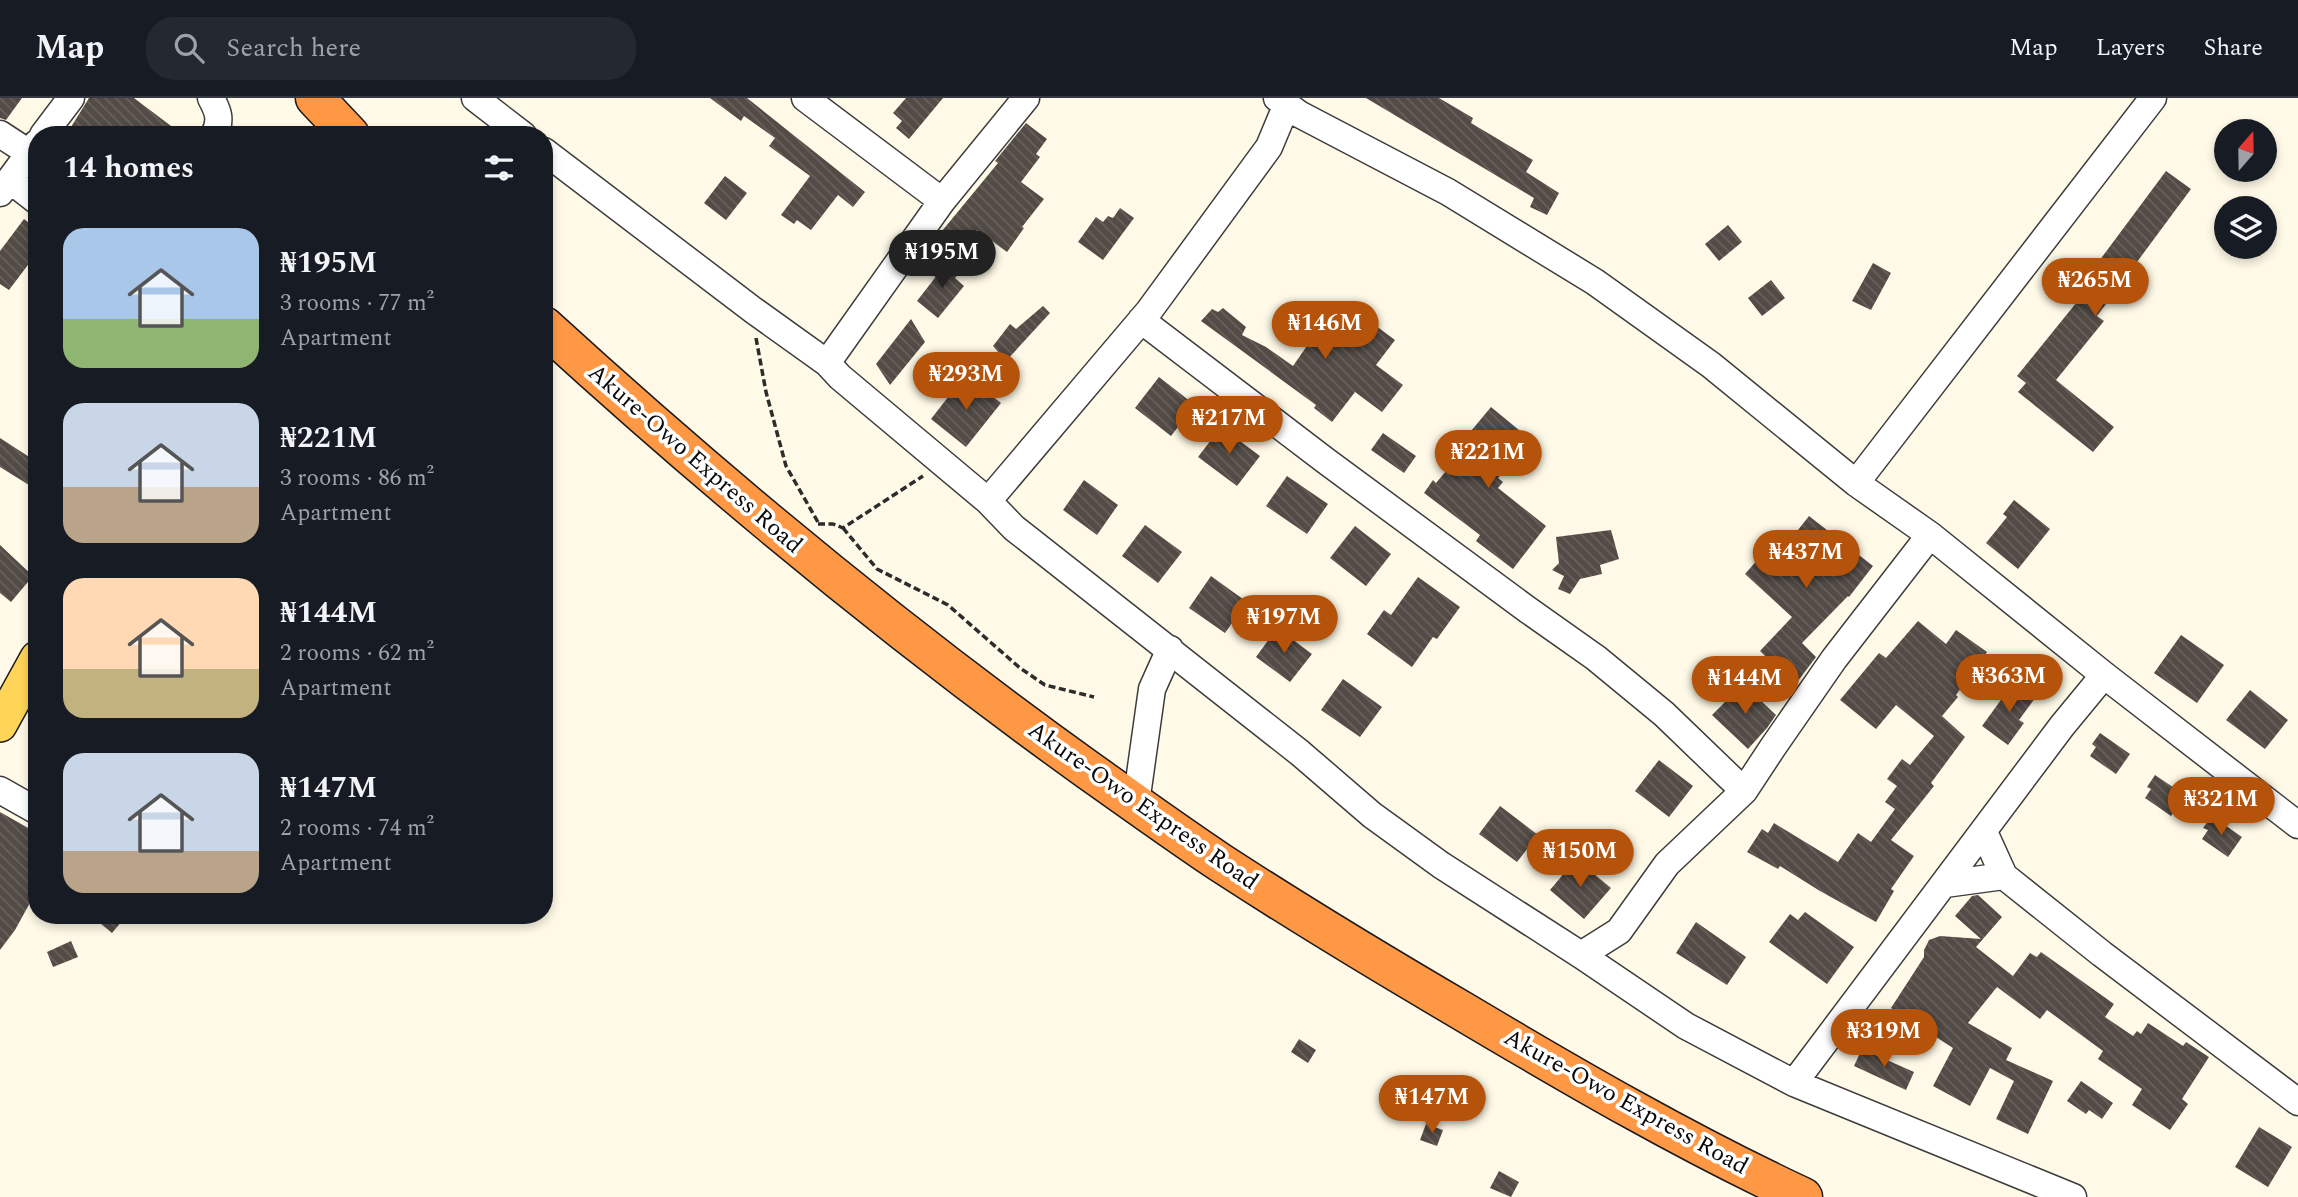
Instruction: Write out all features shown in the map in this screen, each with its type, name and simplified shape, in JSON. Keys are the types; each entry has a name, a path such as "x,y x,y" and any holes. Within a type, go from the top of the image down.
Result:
{"highway":[{"path":"315,98 338,126"},
{"name":"Akure-Owo Express Road","path":"553,334 624,400 784,537 978,690 1218,860 1326,930 1530,1051 1671,1129 1803,1197"}],"main road":[{"path":"0,725 28,674"}],"street":[{"path":"50,126 71,98"},
{"path":"211,98 219,114 218,126"},
{"path":"475,98 511,126"},
{"path":"805,98 942,201"},
{"path":"827,363 942,201 1026,98"},
{"path":"1856,483 2153,98"},
{"path":"988,502 1141,320 1269,147 1282,101 1299,114 1448,192 1595,282 1711,365 1856,483 1930,535 2104,675 2298,825"},
{"path":"0,134 28,142"},
{"path":"28,155 5,186 28,197"},
{"path":"553,158 827,363 840,377 988,502 1014,528 1300,753 1372,815 1441,865 1686,1026 1794,1083 2073,1197"},
{"path":"1141,320 1326,461 1596,658 1664,714 1744,792"},
{"path":"1581,955 1619,931 1667,864 1744,792 1834,659 1930,535"},
{"path":"1136,803 1152,689 1170,649"},
{"path":"1794,1083 2062,726 2104,675"},
{"path":"0,790 28,806"},
{"path":"1984,832 2004,876 2102,954 2298,1102"},
{"path":"1945,884 2004,876"}],"path":[{"path":"753,310 765,392 786,466 818,524"},
{"path":"843,528 943,464"},
{"path":"784,537 809,525 833,524 843,528 877,569 948,604 1045,685 1094,697"}],"building":[{"path":"0,98 22,98 6,120 0,118"},
{"path":"89,98 134,98 171,126 99,126 72,126"},
{"path":"710,98 747,98 865,192 853,207 838,195 811,230 797,220 794,224 781,215 810,176 769,146 775,138 744,116 741,121"},
{"path":"906,98 943,98 909,139 896,128 902,121 893,113"},
{"path":"1366,98 1439,98 1473,118 1471,123 1533,160 1526,172 1559,193 1547,215 1530,207 1534,198"},
{"path":"1026,123 1047,139 1036,154 1040,157 1021,182 1044,199 1007,252 977,230 963,248 942,231 998,163 995,161"},
{"path":"2166,171 2191,189 2097,316 2104,321 2056,380 2114,427 2093,452 2018,392 2026,383 2017,376 2085,292 2079,288"},
{"path":"725,176 747,193 726,220 704,203"},
{"path":"1120,208 1134,218 1103,260 1078,242 1096,217 1103,222 1108,216 1113,218"},
{"path":"24,219 28,222 28,265 9,290 0,284 0,251"},
{"path":"1728,225 1742,242 1719,261 1705,244"},
{"path":"948,261 961,271 955,278 964,286 938,318 917,301"},
{"path":"1873,263 1891,273 1871,310 1852,301"},
{"path":"1771,280 1785,298 1762,316 1748,298"},
{"path":"1338,301 1349,309 1361,329 1368,320 1395,340 1376,365 1403,385 1382,412 1355,392 1332,422 1314,408 1316,405 1201,321 1212,309 1218,312 1223,308 1246,327 1242,335 1266,347 1293,366"},
{"path":"1043,306 1050,313 1006,361 993,346 1010,324 1016,329"},
{"path":"911,319 925,342 890,385 876,364"},
{"path":"1159,377 1195,405 1171,436 1135,408"},
{"path":"974,382 1001,403 966,447 931,419 959,383 968,390"},
{"path":"1491,407 1530,439 1498,478 1503,482 1498,488 1546,526 1513,569 1476,541 1480,535 1424,493 1433,480 1436,483 1461,453 1456,449"},
{"path":"1221,427 1260,456 1237,486 1198,457"},
{"path":"1383,433 1416,456 1404,473 1371,450"},
{"path":"0,438 28,456 28,484 0,467"},
{"path":"1287,476 1328,504 1307,534 1266,506"},
{"path":"1084,480 1118,505 1097,535 1063,510"},
{"path":"2014,500 2050,529 2018,569 1986,543 2007,517 2003,514"},
{"path":"1809,516 1873,566 1849,597 1802,643 1816,657 1795,685 1760,651 1792,617 1745,574 1766,550 1776,558"},
{"path":"1145,525 1182,552 1158,583 1122,556"},
{"path":"1355,526 1391,554 1366,586 1330,558"},
{"path":"1611,530 1619,559 1600,565 1602,574 1580,579 1570,594 1558,589 1564,576 1552,570 1559,563 1556,537"},
{"path":"0,545 28,571 28,582 11,602 0,593"},
{"path":"1211,576 1247,602 1225,633 1189,608"},
{"path":"1418,577 1460,607 1437,639 1433,637 1412,667 1367,634 1384,610 1391,615"},
{"path":"1918,621 1946,644 1956,630 1987,652 1956,695 1958,697 1942,716 1965,737 1931,783 1934,786 1891,840 1914,856 1891,889 1894,891 1876,922 1780,866 1778,869 1747,852 1762,829 1768,833 1774,823 1838,862 1858,833 1871,842 1895,809 1885,802 1897,786 1887,779 1902,759 1910,765 1934,736 1896,705 1876,729 1840,700 1879,653 1886,658"},
{"path":"1277,628 1312,654 1290,682 1256,657"},
{"path":"2181,635 2224,665 2197,703 2154,673"},
{"path":"1343,679 1382,707 1360,737 1321,710"},
{"path":"2014,682 2035,698 2019,720 2024,723 2008,745 1982,726"},
{"path":"1743,684 1776,715 1748,749 1712,715"},
{"path":"2250,690 2288,720 2265,749 2226,720"},
{"path":"2100,733 2130,754 2116,774 2090,756 2096,747 2092,744"},
{"path":"1659,760 1693,786 1669,817 1635,791"},
{"path":"2155,775 2186,796 2171,816 2145,798 2151,789 2147,787"},
{"path":"1500,806 1538,835 1517,862 1479,834"},
{"path":"0,812 28,828 28,906 0,950"},
{"path":"2212,816 2242,837 2228,857 2202,839 2208,830 2203,828"},
{"path":"1576,859 1611,888 1584,919 1550,890"},
{"path":"1978,895 2002,917 1976,947 2013,976 2030,953 2037,957 2041,952 2114,1004 2105,1017 2133,1036 2137,1031 2141,1034 2148,1023 2183,1046 2186,1042 2209,1057 2182,1099 2188,1104 2170,1130 2132,1105 2142,1089 2098,1059 2103,1051 2047,1010 2040,1019 1997,987 1968,1023 2012,1048 2006,1060 2053,1081 2028,1134 1996,1119 2014,1081 1990,1068 1970,1106 1933,1086 1953,1048 1891,1008 1924,957 1929,940 1940,936 1981,939 1955,916 1972,896"},
{"path":"1805,912 1854,947 1827,984 1769,942 1790,914 1798,920"},
{"path":"1696,922 1746,957 1727,985 1676,953"},
{"path":"101,924 120,924 112,933"},
{"path":"71,941 78,957 53,967 47,952"},
{"path":"1299,1039 1316,1050 1308,1063 1291,1052"},
{"path":"1862,1049 1914,1072 1906,1090 1854,1066"},
{"path":"2081,1081 2113,1103 2102,1119 2089,1110 2086,1114 2067,1101"},
{"path":"1426,1124 1443,1130 1437,1146 1420,1140"},
{"path":"2259,1127 2292,1147 2268,1187 2235,1167"},
{"path":"1499,1171 1519,1182 1511,1197 1490,1188"}]}
